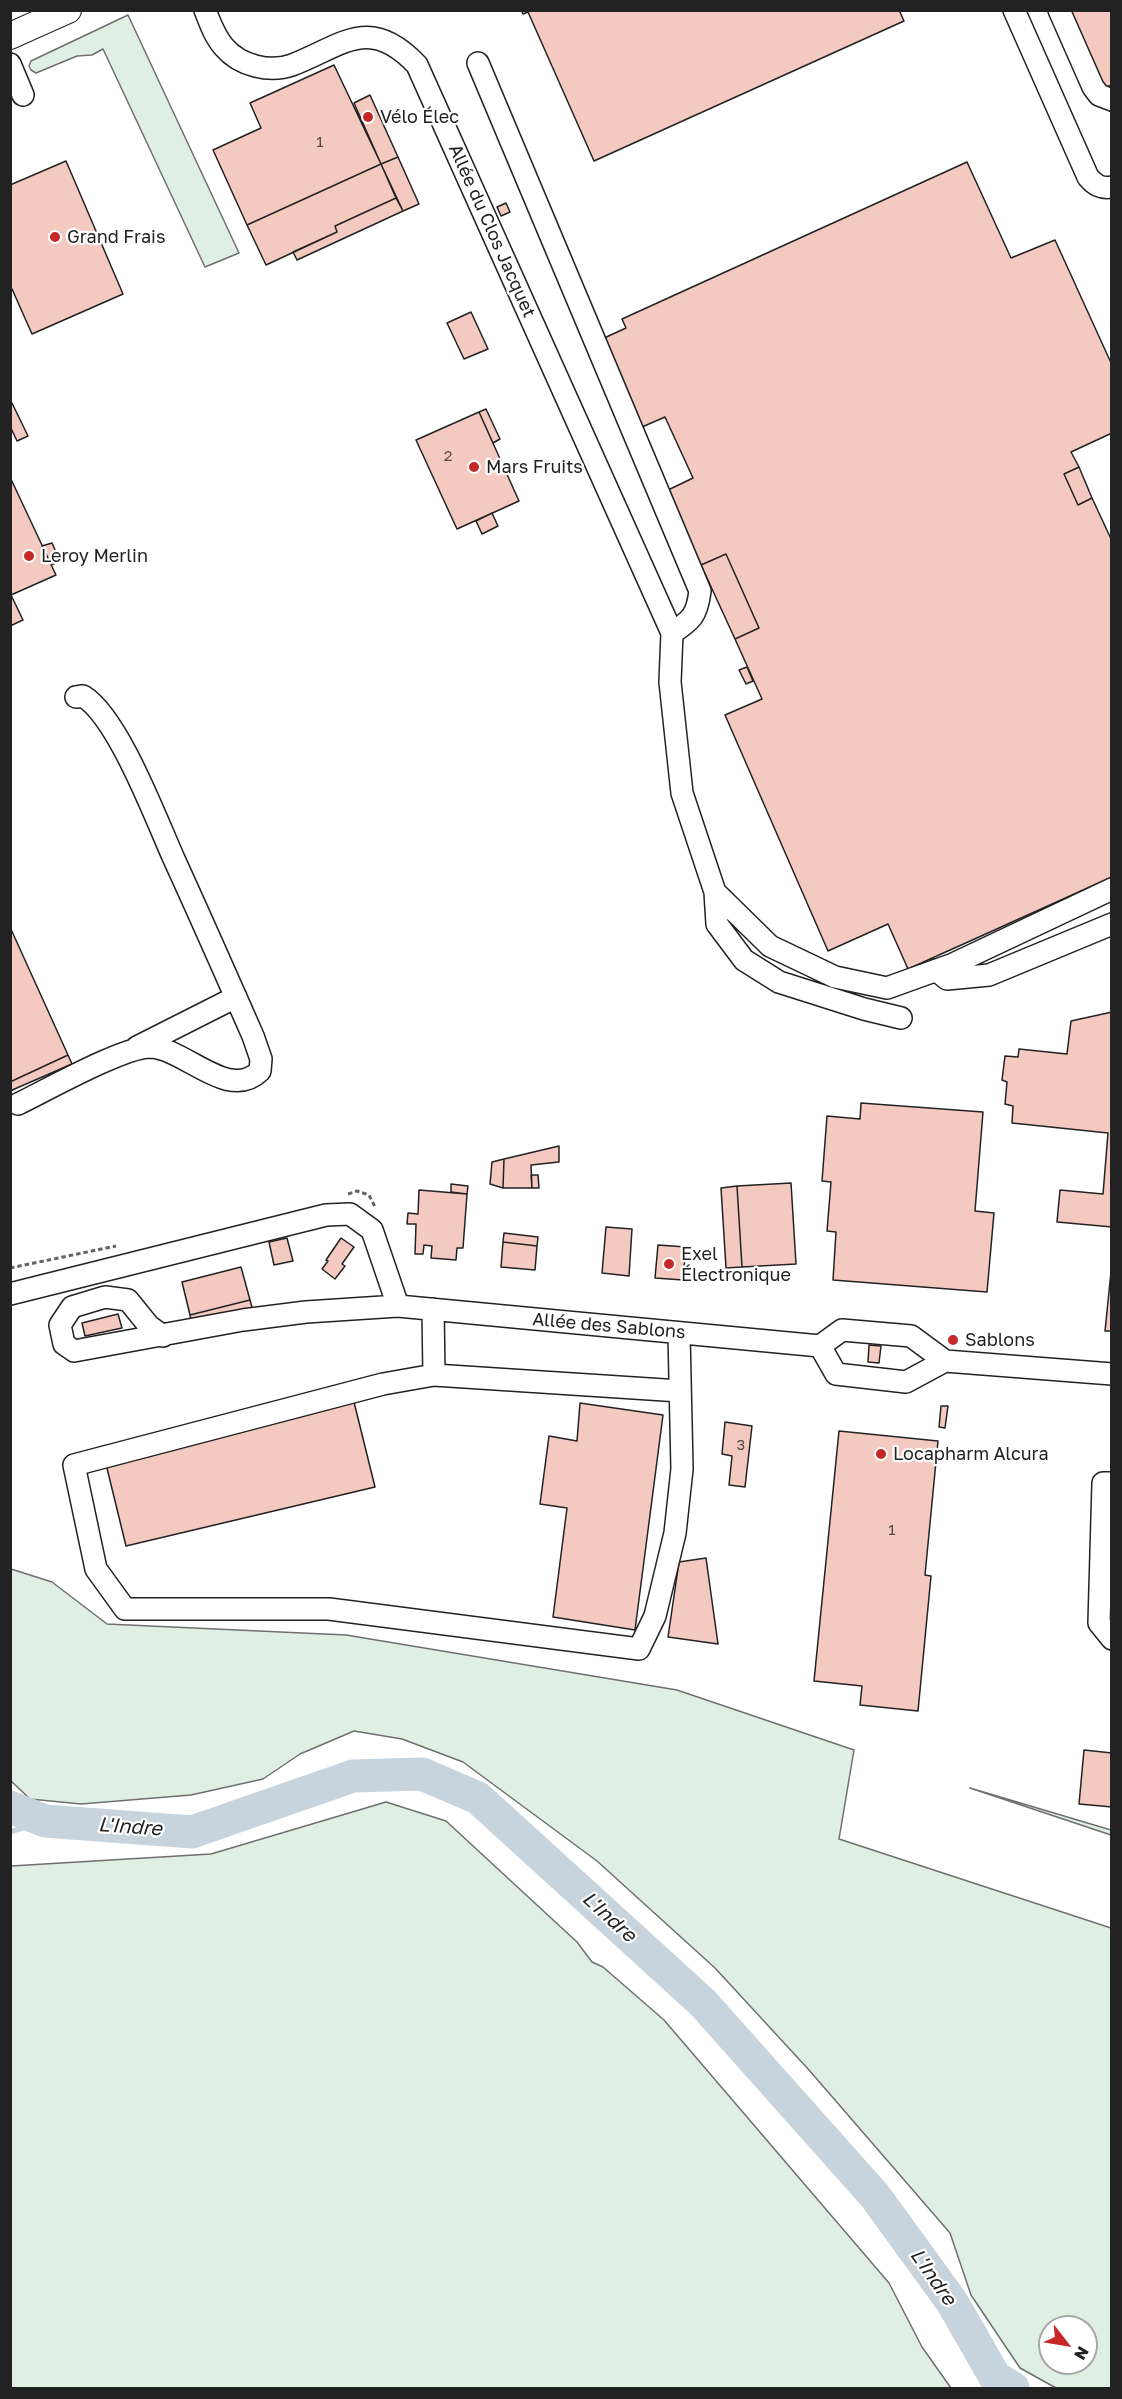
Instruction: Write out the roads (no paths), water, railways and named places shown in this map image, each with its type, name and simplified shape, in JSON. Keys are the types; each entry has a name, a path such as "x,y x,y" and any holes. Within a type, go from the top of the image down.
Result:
{"main road":[{"path":"10,36 68,10"}],"street":[{"name":"Allée du Clos Jacquet","path":"205,10 214,32 225,48 236,58 252,65 282,68 343,41 367,38 383,40 396,46 417,65 672,633"},
{"path":"1014,10 1088,177 1096,185 1112,187"},
{"path":"1059,10 1094,87 1099,95 1112,100"},
{"path":"478,63 700,591 698,608 690,622 672,633 670,682 682,793 715,892 717,924 744,960 779,982 864,1010 901,1018"},
{"path":"10,64 23,95"},
{"path":"76,698 83,696 92,701 129,759 236,997 261,1059 260,1071 252,1079 237,1081 213,1074 170,1052 149,1047 123,1053"},
{"path":"715,892 770,946 835,977 887,988 936,970 1112,889"},
{"path":"936,970 947,979 989,975 1112,924"},
{"path":"18,1104 236,997"},
{"path":"10,1294 326,1215 350,1214 372,1230 399,1306"},
{"name":"Allée des Sablons","path":"163,1336 243,1320 306,1312 399,1306 820,1346"},
{"path":"433,1309 434,1375"},
{"path":"945,1361 906,1382 894,1381 836,1374 820,1346 842,1330 911,1336 945,1361 1112,1374"},
{"path":"679,1333 682,1469 675,1533 655,1616 639,1649 329,1608 125,1609 96,1569 74,1464 383,1384 434,1375 680,1391"},
{"path":"1112,1483 1103,1483 1098,1623 1112,1639"}],"waterway":[{"name":"L'Indre","path":"10,1807 45,1821 192,1832 353,1776 422,1774 478,1798 703,2003 875,2196 952,2302 995,2377 1013,2388"},
{"path":"10,1832 45,1821"}],"place":[{"name":"Vélo Élec","path":"368,117"},
{"name":"Grand Frais","path":"55,237"},
{"name":"Mars Fruits","path":"474,467"},
{"name":"Leroy Merlin","path":"29,556"},
{"name":"Exel Électronique","path":"669,1264"},
{"name":"Sablons","path":"953,1340"},
{"name":"Locapharm Alcura","path":"881,1454"}]}
